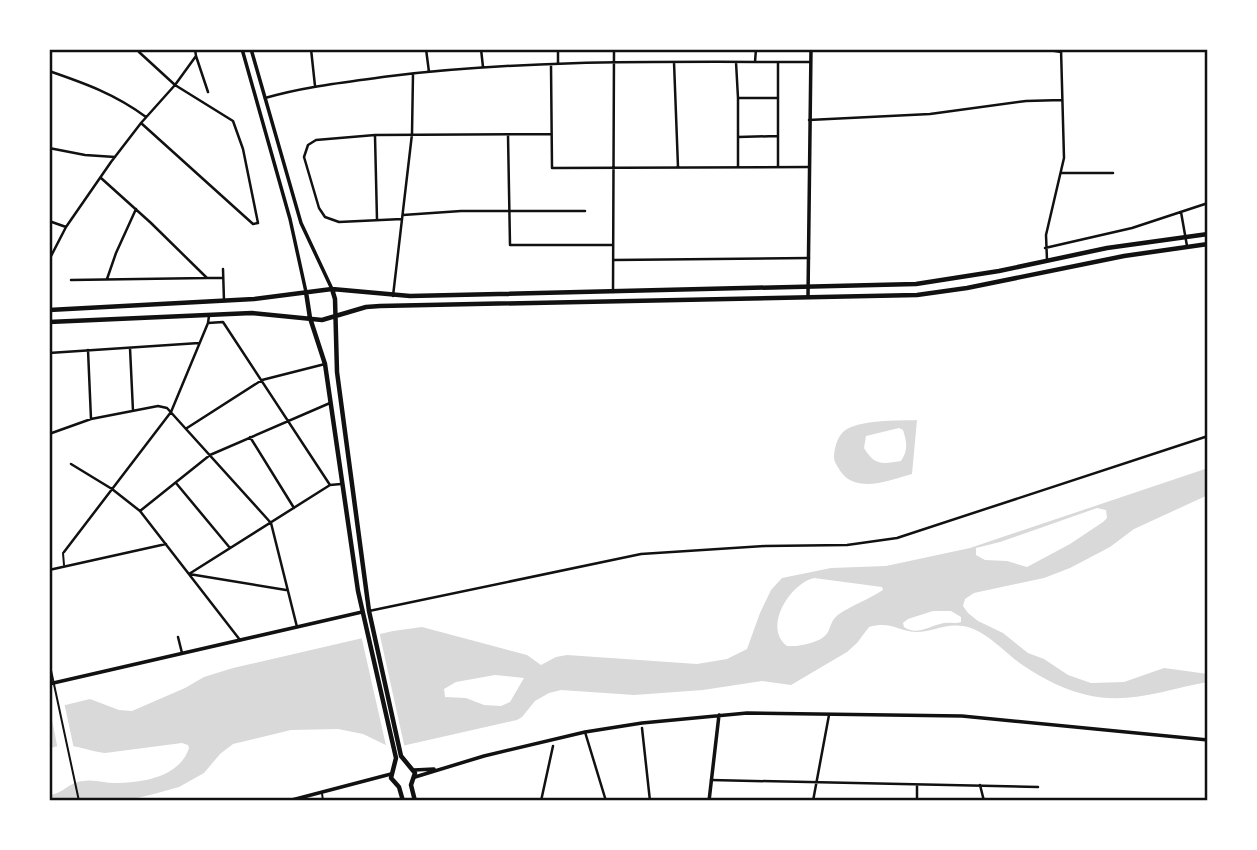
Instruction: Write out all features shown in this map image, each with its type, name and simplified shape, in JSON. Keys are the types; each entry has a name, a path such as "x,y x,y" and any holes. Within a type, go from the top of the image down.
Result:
{"main road":[{"path":"49,310 224,301 332,289 393,296 928,282 1107,248 1208,233"},
{"path":"49,322 252,313 322,320 366,307 380,306 940,292 1124,256 1208,244"},
{"path":"332,289 335,299 337,372 369,611 369,628"},
{"path":"306,292 310,318 325,364 362,612 369,628 398,757 391,774 392,781 399,787 403,801"},
{"path":"398,757 415,773 411,785 415,801"},
{"path":"394,767 406,764"},
{"path":"399,787 411,785"}],"street":[{"path":"194,49 208,92"},
{"path":"242,49 290,219 306,292"},
{"path":"251,49 301,223 332,289"},
{"path":"311,49 314,86"},
{"path":"426,49 429,72"},
{"path":"481,49 483,67"},
{"path":"558,49 558,63"},
{"path":"613,292 614,49"},
{"path":"755,62 756,49"},
{"path":"808,297 811,49"},
{"path":"1043,49 1061,51 1064,158 1052,202 1045,248 1047,261"},
{"path":"139,52 176,85 233,121 243,149 259,221 257,224 253,224 141,123"},
{"path":"49,260 66,227 116,157 146,117 176,85 196,55"},
{"path":"674,62 678,167"},
{"path":"736,62 738,167"},
{"path":"778,62 778,167"},
{"path":"265,99 314,86 483,67 551,63 810,62"},
{"path":"551,63 552,168 809,167"},
{"path":"49,71 111,94 146,117"},
{"path":"393,296 412,134 413,74"},
{"path":"738,98 777,98"},
{"path":"809,120 930,114 1026,101 1062,100"},
{"path":"551,134 375,135 316,140 308,145 304,152 318,208 334,222 509,211 585,211"},
{"path":"375,135 377,220"},
{"path":"508,135 508,243 512,247 614,245"},
{"path":"738,137 777,136"},
{"path":"49,149 116,157"},
{"path":"1061,173 1113,173"},
{"path":"101,178 207,278"},
{"path":"1045,248 1132,228 1208,203"},
{"path":"107,279 136,209"},
{"path":"1181,212 1187,247"},
{"path":"49,221 66,227"},
{"path":"614,260 809,258"},
{"path":"223,270 224,301"},
{"path":"71,280 223,278"},
{"path":"65,566 64,552 171,412 208,323 209,314"},
{"path":"208,323 223,323 330,485"},
{"path":"49,353 199,343"},
{"path":"130,347 132,411"},
{"path":"88,350 91,419"},
{"path":"185,429 261,380 325,364"},
{"path":"140,511 210,455 331,402"},
{"path":"49,434 91,419 132,411 163,406 171,412 271,523 297,627"},
{"path":"369,611 641,554 765,546 847,545 897,538 1208,436"},
{"path":"250,437 294,508"},
{"path":"71,464 112,489 140,511 240,640"},
{"path":"176,483 231,548"},
{"path":"189,574 330,485 341,484"},
{"path":"49,570 167,544"},
{"path":"189,574 286,590"},
{"path":"49,684 362,612"},
{"path":"178,637 182,653"},
{"path":"49,661 79,801"},
{"path":"813,801 830,713"},
{"path":"415,773 585,732 719,715 830,713 1012,720 1208,740"},
{"path":"709,801 719,715"},
{"path":"642,728 650,801"},
{"path":"585,732 606,801"},
{"path":"541,801 552,746"},
{"path":"288,801 391,774"},
{"path":"385,777 392,781"},
{"path":"711,779 1038,787"},
{"path":"917,801 918,785"},
{"path":"980,785 984,801"},
{"path":"322,793 323,801"}],"shaded area":[{"path":"917,420 912,474 865,484 848,479 841,472 834,454 843,432 868,423","holes":["899,428 903,430 906,446 901,461 876,461 864,448 866,436"]},
{"path":"1208,468 1208,495 1134,529 1110,547 1070,568 1044,578 974,593 965,599 963,606 978,621 1003,633 1028,653 1044,659 1068,675 1091,683 1124,682 1164,668 1208,674 1208,682 1148,695 1103,698 1062,687 1039,675 972,628 950,626 916,632 877,625 869,627 847,652 791,685 762,681 703,690 634,695 561,690 535,701 517,720 402,746 390,747 363,734 338,729 291,730 233,744 220,754 204,773 179,787 124,801 49,801 49,795 78,782 91,780 126,783 159,776 177,766 189,748 182,743 105,753 70,746 49,749 49,709 90,699 119,710 132,711 204,677 233,668 393,631 422,627 527,655 541,665 567,655 697,664 727,659 747,649 771,590 782,578 831,568 886,566 970,548","holes":["1097,508 1106,510 1107,518 1103,522 1070,544 1027,567 1007,561 985,560 976,555 976,548","814,578 882,587 883,590 839,614 821,639 803,645 787,646 780,638 778,617 789,597 805,582","933,611 951,611 961,617 961,622 944,623 914,631 904,627 903,623","495,675 524,678 510,702 501,706 484,705 466,698 445,697 444,689 456,682"]}],"pier":[{"path":"379,631 405,749 387,750 361,635"},
{"path":"64,702 74,749 58,750 49,705"}]}
